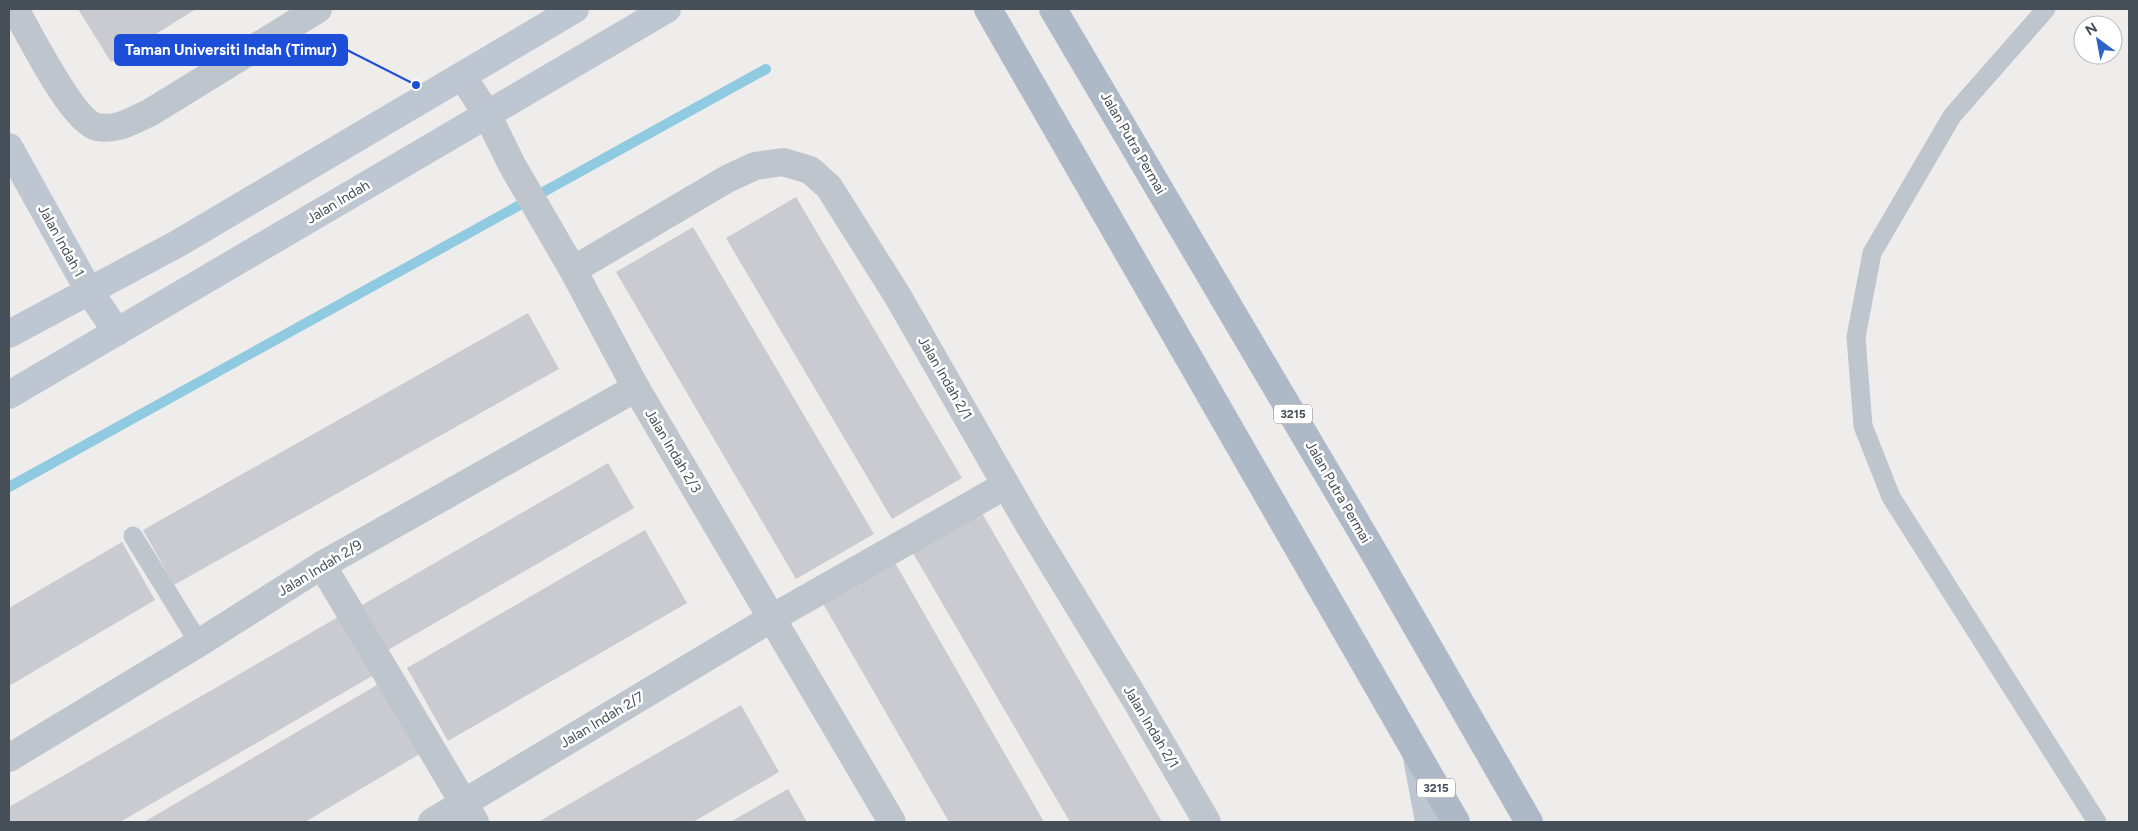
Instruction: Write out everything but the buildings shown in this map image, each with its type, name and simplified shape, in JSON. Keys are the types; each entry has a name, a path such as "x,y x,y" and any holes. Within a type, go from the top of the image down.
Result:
{"main road":[{"path":"971,9 1009,43"},
{"name":"3215","path":"988,9 1456,822"},
{"name":"Jalan Putra Permai","path":"1053,9 1373,551 1528,822"}],"street":[{"path":"15,9 75,111 96,126 123,126 151,112 318,9"},
{"path":"9,334 177,244 575,9"},
{"name":"Jalan Indah","path":"9,395 667,9"},
{"name":"Jalan Indah 2/3","path":"462,76 487,114 512,165 573,270 636,388 892,822"},
{"name":"Jalan Indah 1","path":"9,147 89,291 117,332"},
{"name":"Jalan Indah 2/1","path":"573,270 727,179 755,166 782,162 810,170 829,187 892,288 1006,485 1207,822"},
{"name":"Jalan Indah 2/9","path":"9,758 199,643 322,565 636,388"},
{"name":"Jalan Indah 2/7","path":"432,822 469,813 772,618 1006,485"},
{"path":"322,565 469,813"},
{"path":"1417,754 1429,822"}],"lane":[{"path":"2046,9 1952,116 1887,227 1872,253 1856,337 1863,426 1891,497 2097,822"},
{"path":"133,536 199,643"}],"waterway":[{"path":"9,487 766,69"}],"place":[{"name":"Taman Universiti Indah (Timur)","path":"416,85"}]}
